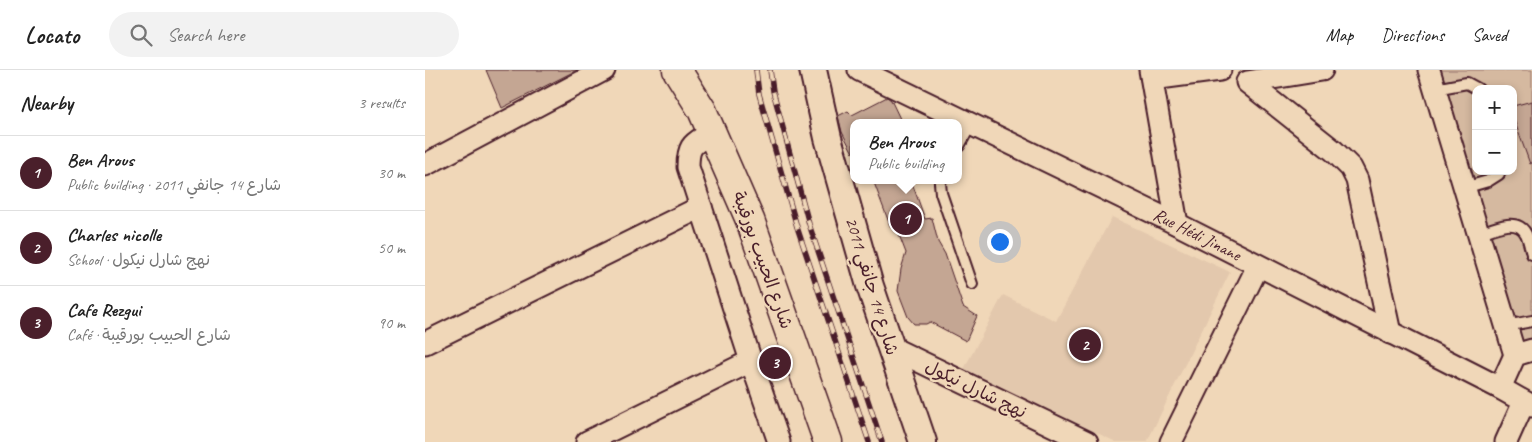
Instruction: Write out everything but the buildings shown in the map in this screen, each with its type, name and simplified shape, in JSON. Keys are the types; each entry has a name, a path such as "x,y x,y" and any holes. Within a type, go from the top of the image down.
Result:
{"main road":[{"name":"شارع الحبيب بورقيبة","path":"677,70 707,121 750,220 828,442"},
{"name":"شارع الحبيب بورقيبة","path":"697,70 707,121"}],"street":[{"path":"425,165 604,70"},
{"name":"شارع 14 جانفي 2011","path":"813,70 828,138 870,286 923,442"},
{"name":"Rue Hédi Jinane","path":"859,70 961,119"},
{"path":"1177,224 1151,75 1220,70"},
{"path":"1239,76 1321,70"},
{"path":"1239,76 1334,151 1351,168 1357,180 1389,333"},
{"path":"1432,80 1507,326 1523,352 1500,388"},
{"name":"Rue Hédi Jinane","path":"962,120 1177,224 1528,404"},
{"path":"707,121 691,146 688,155 688,167 779,442"},
{"path":"425,343 701,206"},
{"path":"1171,442 1258,266"},
{"name":"نهج شارل نيكول","path":"891,348 1087,442"},
{"path":"587,442 751,361"},
{"path":"1506,442 1528,404"}],"lane":[{"path":"1432,80 1467,83 1472,86"},
{"path":"962,140 971,124"},
{"path":"1464,188 1489,181 1498,175"},
{"path":"940,184 941,193 972,284"},
{"path":"1478,234 1507,225 1516,226 1525,233 1532,254"},
{"path":"1507,326 1532,321"}],"shaded area":[{"path":"1429,70 1532,70 1532,345 1512,350"},
{"path":"1112,217 1230,272 1147,442 1116,442 964,369 1003,295 1056,321"}],"railway":[{"path":"756,70 759,94 797,227 869,442"},
{"path":"770,70 773,91 809,224 882,442"}],"place":[{"name":"Ben Arous","path":"906,219"},
{"name":"Charles nicolle","path":"1085,345"},
{"name":"Cafe Rezgui","path":"775,363"}]}
